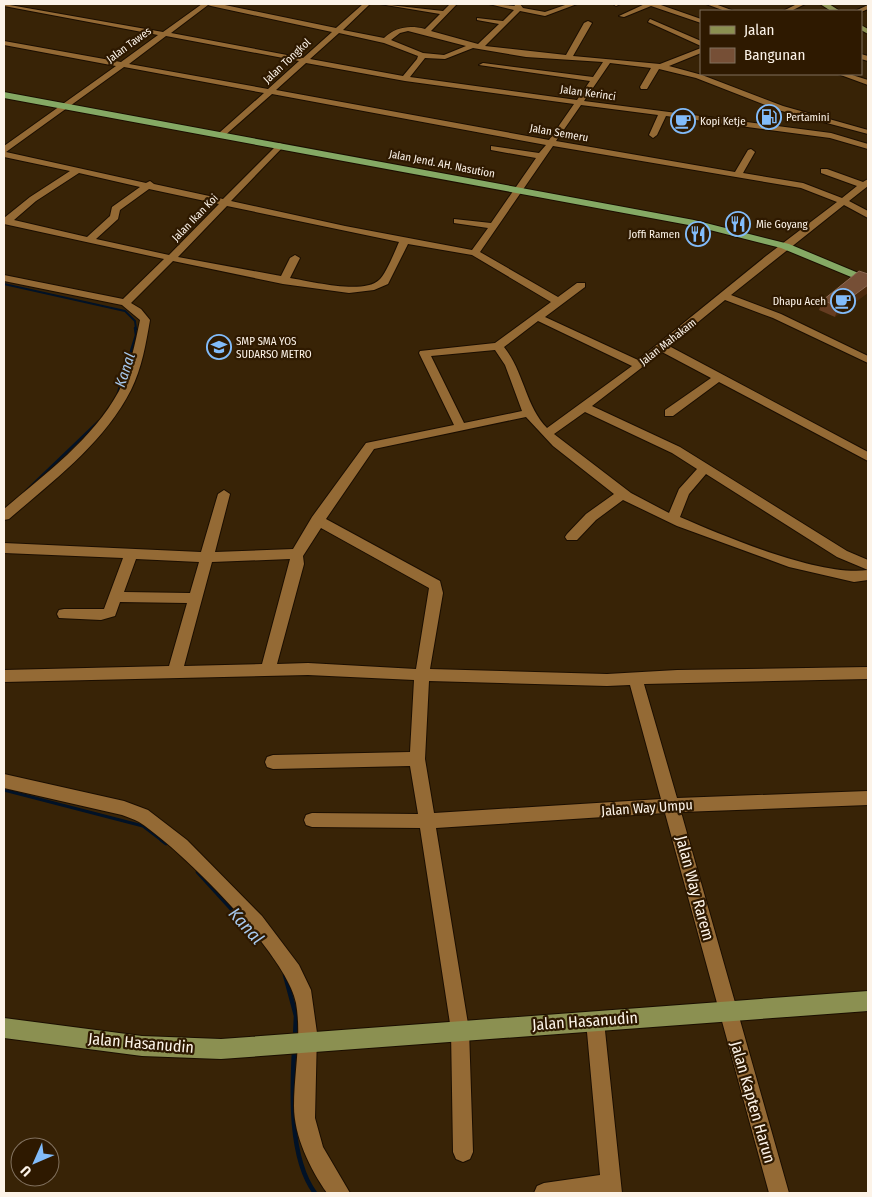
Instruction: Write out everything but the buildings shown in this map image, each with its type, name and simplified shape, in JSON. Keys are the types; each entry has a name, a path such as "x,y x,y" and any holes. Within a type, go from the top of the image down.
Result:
{"highway":[{"name":"Jalan Jend. AH. Nasution","path":"4,95 694,223 785,246 868,281"}],"main road":[{"path":"820,4 826,5"},
{"name":"Jalan Hasanudin","path":"4,1028 142,1046 184,1048 278,1045 868,1000"}],"street":[{"name":"Jalan Kerinci","path":"4,4 405,79 663,114 777,118 868,147"},
{"name":"Jalan Tawes","path":"4,152 206,4"},
{"path":"211,4 386,41 388,44 422,55 445,58 475,47 503,23 518,6"},
{"name":"Jalan Tongkol","path":"222,135 367,4"},
{"path":"382,4 445,14"},
{"path":"426,32 454,4"},
{"path":"492,4 518,6 547,14 574,4"},
{"path":"622,16 651,4 700,22"},
{"path":"709,4 728,10"},
{"path":"788,10 802,4"},
{"path":"826,5 839,10"},
{"path":"479,19 503,23"},
{"path":"650,21 700,44"},
{"path":"569,56 588,23"},
{"path":"386,41 402,29 426,32 475,47 520,54 569,56 658,67 692,74 777,118 868,132"},
{"name":"Jalan Semeru","path":"4,43 551,143 812,188 843,201 868,215"},
{"path":"644,87 658,67 700,50"},
{"path":"514,68 520,54"},
{"path":"405,79 422,55"},
{"path":"475,253 593,79 608,60"},
{"path":"483,65 593,79"},
{"path":"845,75 868,83"},
{"path":"653,135 663,114"},
{"name":"Jalan Ikan Koi","path":"125,303 279,146"},
{"path":"494,148 540,156"},
{"path":"4,152 225,202 475,253 559,302"},
{"path":"738,175 751,152"},
{"path":"5,221 80,169"},
{"path":"824,171 866,184"},
{"path":"89,240 115,217 115,208 150,184"},
{"name":"Jalan Mahakam","path":"547,434 662,347 785,246 866,184"},
{"path":"458,220 495,226"},
{"path":"5,221 283,281 350,290 374,287 384,282 405,240"},
{"path":"283,281 295,258"},
{"path":"4,278 125,303 137,310 145,320 126,389 104,423 4,516"},
{"path":"461,428 424,353 498,346 581,285"},
{"path":"725,296 777,316 868,360"},
{"path":"537,317 639,365"},
{"path":"498,346 511,361 529,413 534,422 623,494 655,512 786,561 846,576 862,578 868,575"},
{"path":"662,347 868,457"},
{"path":"669,413 718,377"},
{"path":"584,406 650,437 704,468 842,554 868,565"},
{"path":"268,669 297,564 296,556 317,520 370,446 529,413"},
{"path":"673,519 683,492 704,468"},
{"path":"175,672 196,598 205,556 224,494"},
{"path":"572,537 592,517 623,494"},
{"path":"317,520 428,579 434,585 436,593 431,613 422,675 417,759 460,1030 463,1152"},
{"path":"4,548 205,556 290,554 296,556"},
{"path":"64,614 107,614 110,612 131,553"},
{"path":"114,597 196,598"},
{"path":"4,676 268,669 636,680 677,676 868,672"},
{"name":"Jalan Way Rarem","path":"636,680 672,805 727,1011"},
{"path":"273,762 417,759"},
{"path":"4,781 124,808 142,815 180,844 232,896 286,961 302,989 304,1109 311,1138 322,1167 340,1193"},
{"name":"Jalan Way Umpu","path":"312,820 426,821 672,805 868,798"},
{"name":"Jalan Kapten Harun","path":"727,1011 779,1193"},
{"path":"544,1193 612,1189 595,1021"}],"waterway":[{"name":"Kanal","path":"4,284 125,311 135,321 136,329"},
{"name":"Kanal","path":"117,396 136,335 135,328"},
{"name":"Kanal","path":"26,491 99,421"},
{"name":"Kanal","path":"4,790 143,826 164,842"},
{"name":"Kanal","path":"162,840 166,843"},
{"name":"Kanal","path":"198,872 260,940"},
{"name":"Kanal","path":"285,975 296,1016 295,1037"},
{"name":"Kanal","path":"294,1051 293,1105 296,1144 300,1162 315,1193"}],"place":[{"name":"Pertamini","path":"769,117"},
{"name":"Kopi Ketje","path":"683,121"},
{"name":"Mie Goyang","path":"738,224"},
{"name":"Joffi Ramen","path":"698,234"},
{"name":"Dhapu Aceh","path":"843,301"},
{"name":"SMP SMA YOS SUDARSO METRO","path":"219,347"}]}
